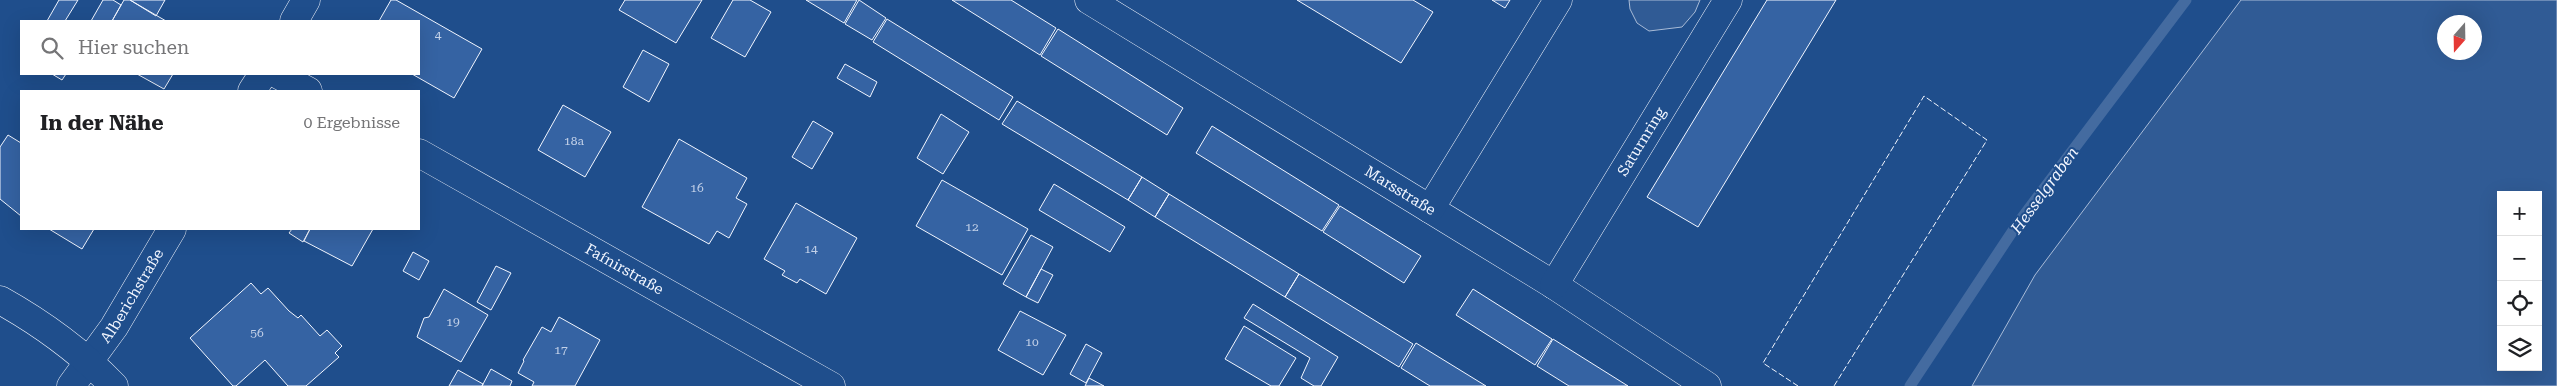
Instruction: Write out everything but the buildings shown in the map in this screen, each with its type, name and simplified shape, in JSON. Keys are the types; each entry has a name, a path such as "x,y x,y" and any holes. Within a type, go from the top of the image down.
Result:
{"street":[{"path":"295,20 306,0"},
{"name":"Marsstraße","path":"1089,0 1554,285 1707,386"},
{"path":"1430,209 1558,0"},
{"name":"Saturnring","path":"1554,285 1728,0"},
{"path":"253,90 262,75"},
{"path":"279,75 306,90"},
{"name":"Fafnirstraße","path":"420,154 831,386"},
{"name":"Alberichstraße","path":"71,386 114,327 171,230"},
{"path":"0,300 42,324 89,360 114,386"}],"shaded area":[{"path":"1629,0 1700,0 1695,12 1682,27 1649,31 1637,23 1630,9"},
{"path":"2241,0 2557,0 2557,386 1972,386 2035,275"}],"waterway":[{"name":"Hesselgraben","path":"1910,386 2018,223 2186,0"}],"fence":[{"path":"1798,386 1763,363 1924,96 1987,140 1834,386"}]}
